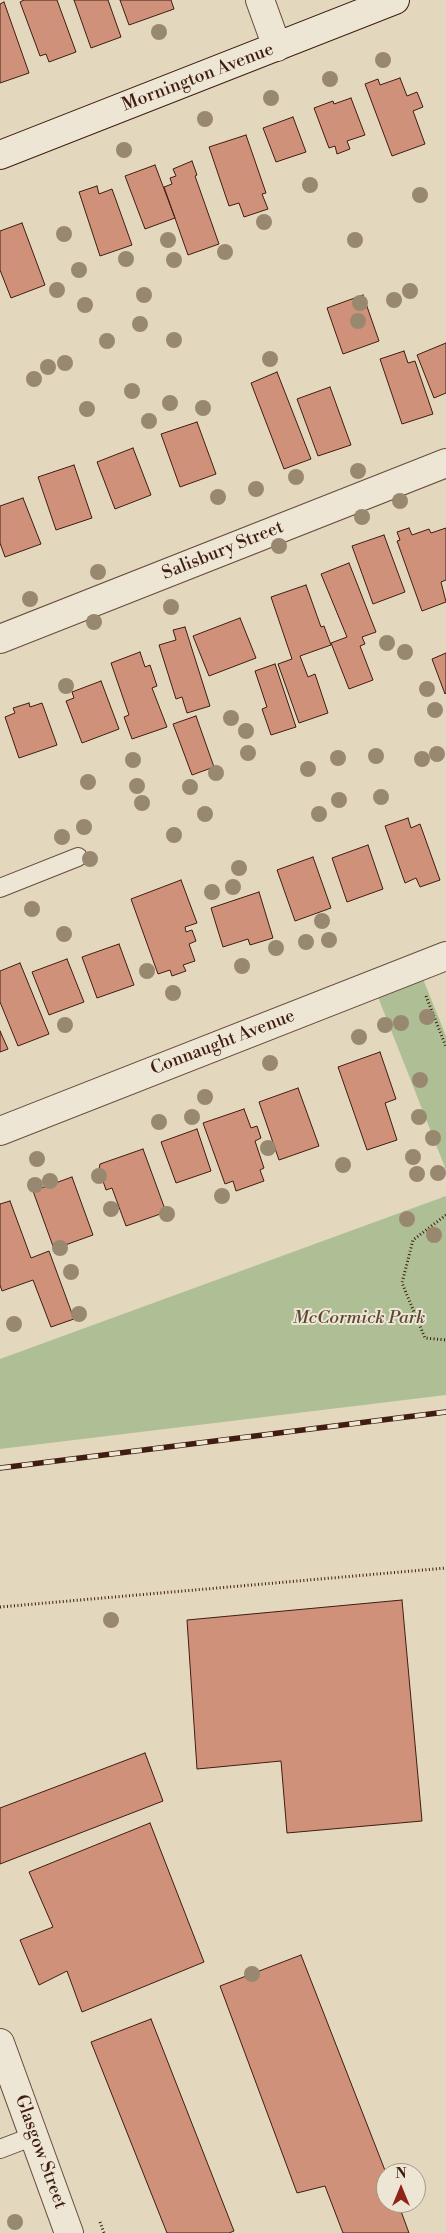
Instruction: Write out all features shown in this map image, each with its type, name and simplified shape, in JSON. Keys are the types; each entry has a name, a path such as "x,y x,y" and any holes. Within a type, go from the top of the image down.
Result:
{"street":[{"path":"260,0 277,47"},
{"name":"Mornington Avenue","path":"0,155 395,0"},
{"name":"Salisbury Street","path":"0,639 446,463"},
{"name":"Connaught Avenue","path":"0,1131 446,956"},
{"name":"Glasgow Street","path":"1,2047 69,2233"}],"lane":[{"path":"0,888 78,857"},
{"path":"0,2149 34,2136"}],"path":[{"path":"424,993 446,1047"},
{"path":"446,1215 413,1240 402,1283 425,1338 446,1340"},
{"path":"0,1607 446,1568"}],"green space":[{"path":"423,979 446,1036 446,1170 378,997"},
{"name":"McCormick Park","path":"446,1196 446,1395 0,1449 0,1359"}],"building":[{"path":"24,0 57,0 76,52 49,62 46,54 40,56 20,2"},
{"path":"74,0 108,0 121,37 91,48"},
{"path":"120,0 171,0 174,9 129,25"},
{"path":"4,2 29,73 0,83 0,4"},
{"path":"400,78 407,96 417,92 423,107 413,111 425,144 392,156 365,84 378,79 380,85"},
{"path":"351,98 365,135 347,141 350,149 337,154 335,146 329,148 314,108 333,101 334,104"},
{"path":"293,117 306,152 276,162 263,128"},
{"path":"246,135 266,193 262,194 268,209 244,217 239,203 229,206 209,147"},
{"path":"192,161 197,175 195,176 219,244 188,255 164,187 172,184 170,178 176,176 173,169"},
{"path":"155,165 175,218 145,229 125,176"},
{"path":"97,186 99,194 112,189 132,245 100,256 79,192"},
{"path":"22,223 45,285 11,298 0,270 0,231"},
{"path":"363,295 379,341 343,354 327,308"},
{"path":"446,343 446,393 434,398 417,355"},
{"path":"404,351 408,363 415,361 433,414 402,424 380,359"},
{"path":"277,372 311,459 284,469 251,383"},
{"path":"330,387 351,445 318,456 297,399"},
{"path":"197,422 216,474 180,487 161,434"},
{"path":"133,448 151,495 115,509 97,462"},
{"path":"74,465 92,518 56,530 38,477"},
{"path":"23,498 41,544 5,557 0,543 0,506"},
{"path":"409,528 412,535 429,529 431,533 446,528 446,580 441,582 446,602 422,611 397,541 400,540 397,532"},
{"path":"384,535 405,592 373,604 352,546"},
{"path":"349,563 376,632 362,637 365,644 360,646 373,680 349,689 331,643 347,637 321,574"},
{"path":"306,585 321,627 324,626 331,645 300,656 308,677 315,674 328,713 299,723 278,664 292,659 271,597"},
{"path":"240,618 256,658 209,676 193,636"},
{"path":"185,627 210,706 187,713 182,697 176,699 159,645 176,640 173,630"},
{"path":"140,652 145,667 150,665 157,686 152,688 167,727 132,739 124,717 129,715 111,663"},
{"path":"446,653 446,693 445,694 432,659"},
{"path":"275,664 296,727 271,735 262,709 267,707 255,671"},
{"path":"101,681 119,729 82,743 66,701 74,698 72,692"},
{"path":"29,703 30,707 42,703 57,745 19,758 5,717 15,713 13,708"},
{"path":"196,716 214,767 192,775 173,724"},
{"path":"408,818 411,828 420,824 440,880 420,887 416,878 405,883 385,826"},
{"path":"368,845 383,889 347,902 332,858"},
{"path":"313,857 331,908 295,921 277,870"},
{"path":"181,880 197,923 185,927 186,932 192,930 196,941 189,944 195,961 183,965 186,971 172,976 170,970 158,974 131,899"},
{"path":"259,892 273,938 250,945 248,939 223,947 211,908"},
{"path":"119,944 134,985 97,998 82,957"},
{"path":"67,959 84,1002 49,1015 32,972"},
{"path":"20,963 49,1034 18,1046 0,1002 0,971"},
{"path":"0,1031 8,1049 0,1052"},
{"path":"380,1052 396,1099 385,1103 397,1140 367,1150 338,1067"},
{"path":"298,1088 319,1146 279,1160 259,1102"},
{"path":"244,1109 251,1128 257,1126 261,1138 255,1141 264,1168 260,1170 264,1181 236,1191 233,1181 225,1184 203,1123"},
{"path":"197,1129 211,1171 176,1183 161,1142"},
{"path":"143,1149 166,1212 126,1226 112,1188 106,1190 99,1169 100,1164"},
{"path":"72,1177 93,1235 54,1249 33,1191"},
{"path":"10,1201 31,1258 49,1251 74,1319 51,1327 33,1280 2,1291 0,1285 0,1204"},
{"path":"402,1600 422,1821 287,1833 281,1761 197,1769 187,1620"},
{"path":"145,1753 163,1801 0,1864 0,1808"},
{"path":"150,1823 204,1962 82,2012 67,1971 39,1985 20,1940 53,1927 29,1872"},
{"path":"301,1955 382,2163 376,2163 376,2213 402,2213 409,2233 343,2233 325,2186 297,2193 220,1986"},
{"path":"151,2019 234,2231 229,2233 167,2233 91,2042"}],"railway":[{"path":"0,1468 446,1412"}]}
